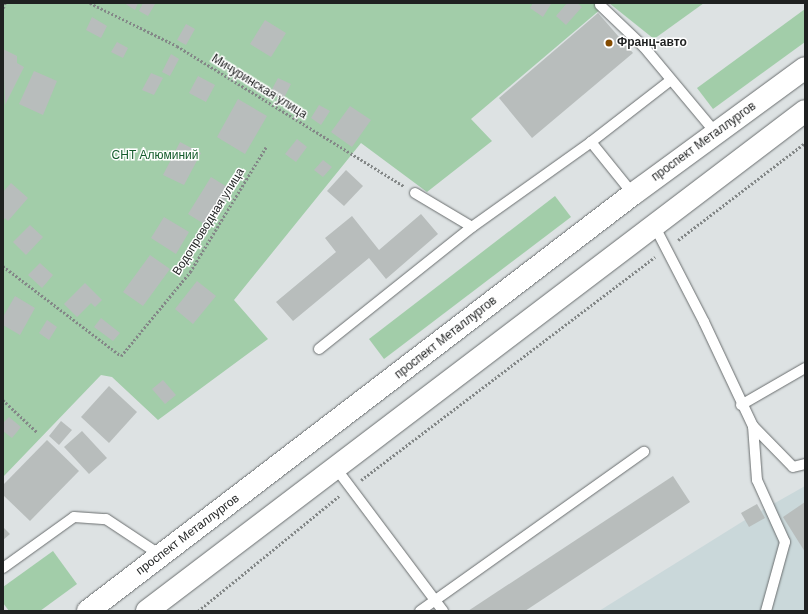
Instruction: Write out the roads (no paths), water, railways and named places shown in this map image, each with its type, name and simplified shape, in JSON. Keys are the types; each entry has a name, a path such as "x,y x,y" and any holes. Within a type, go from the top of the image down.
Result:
{"main road":[{"name":"проспект Металлургов","path":"88,611 162,556 633,194 805,68"},
{"path":"147,611 805,111"}],"lane":[{"path":"600,5 644,47 670,80 716,133"},
{"path":"319,349 472,227 591,142 670,80"},
{"path":"591,142 633,194"},
{"path":"415,193 472,227"},
{"path":"654,225 704,322 741,405 753,426 793,467 805,464"},
{"path":"741,405 805,368"},
{"path":"753,426 757,480 785,542 766,611"},
{"path":"420,611 644,452"},
{"path":"335,467 443,611"},
{"path":"3,568 74,517 106,519 162,556"}],"place":[{"name":"Франц-авто","path":"609,43"}],"park label":[{"name":"СНТ Алюминий","path":"155,156"}]}
